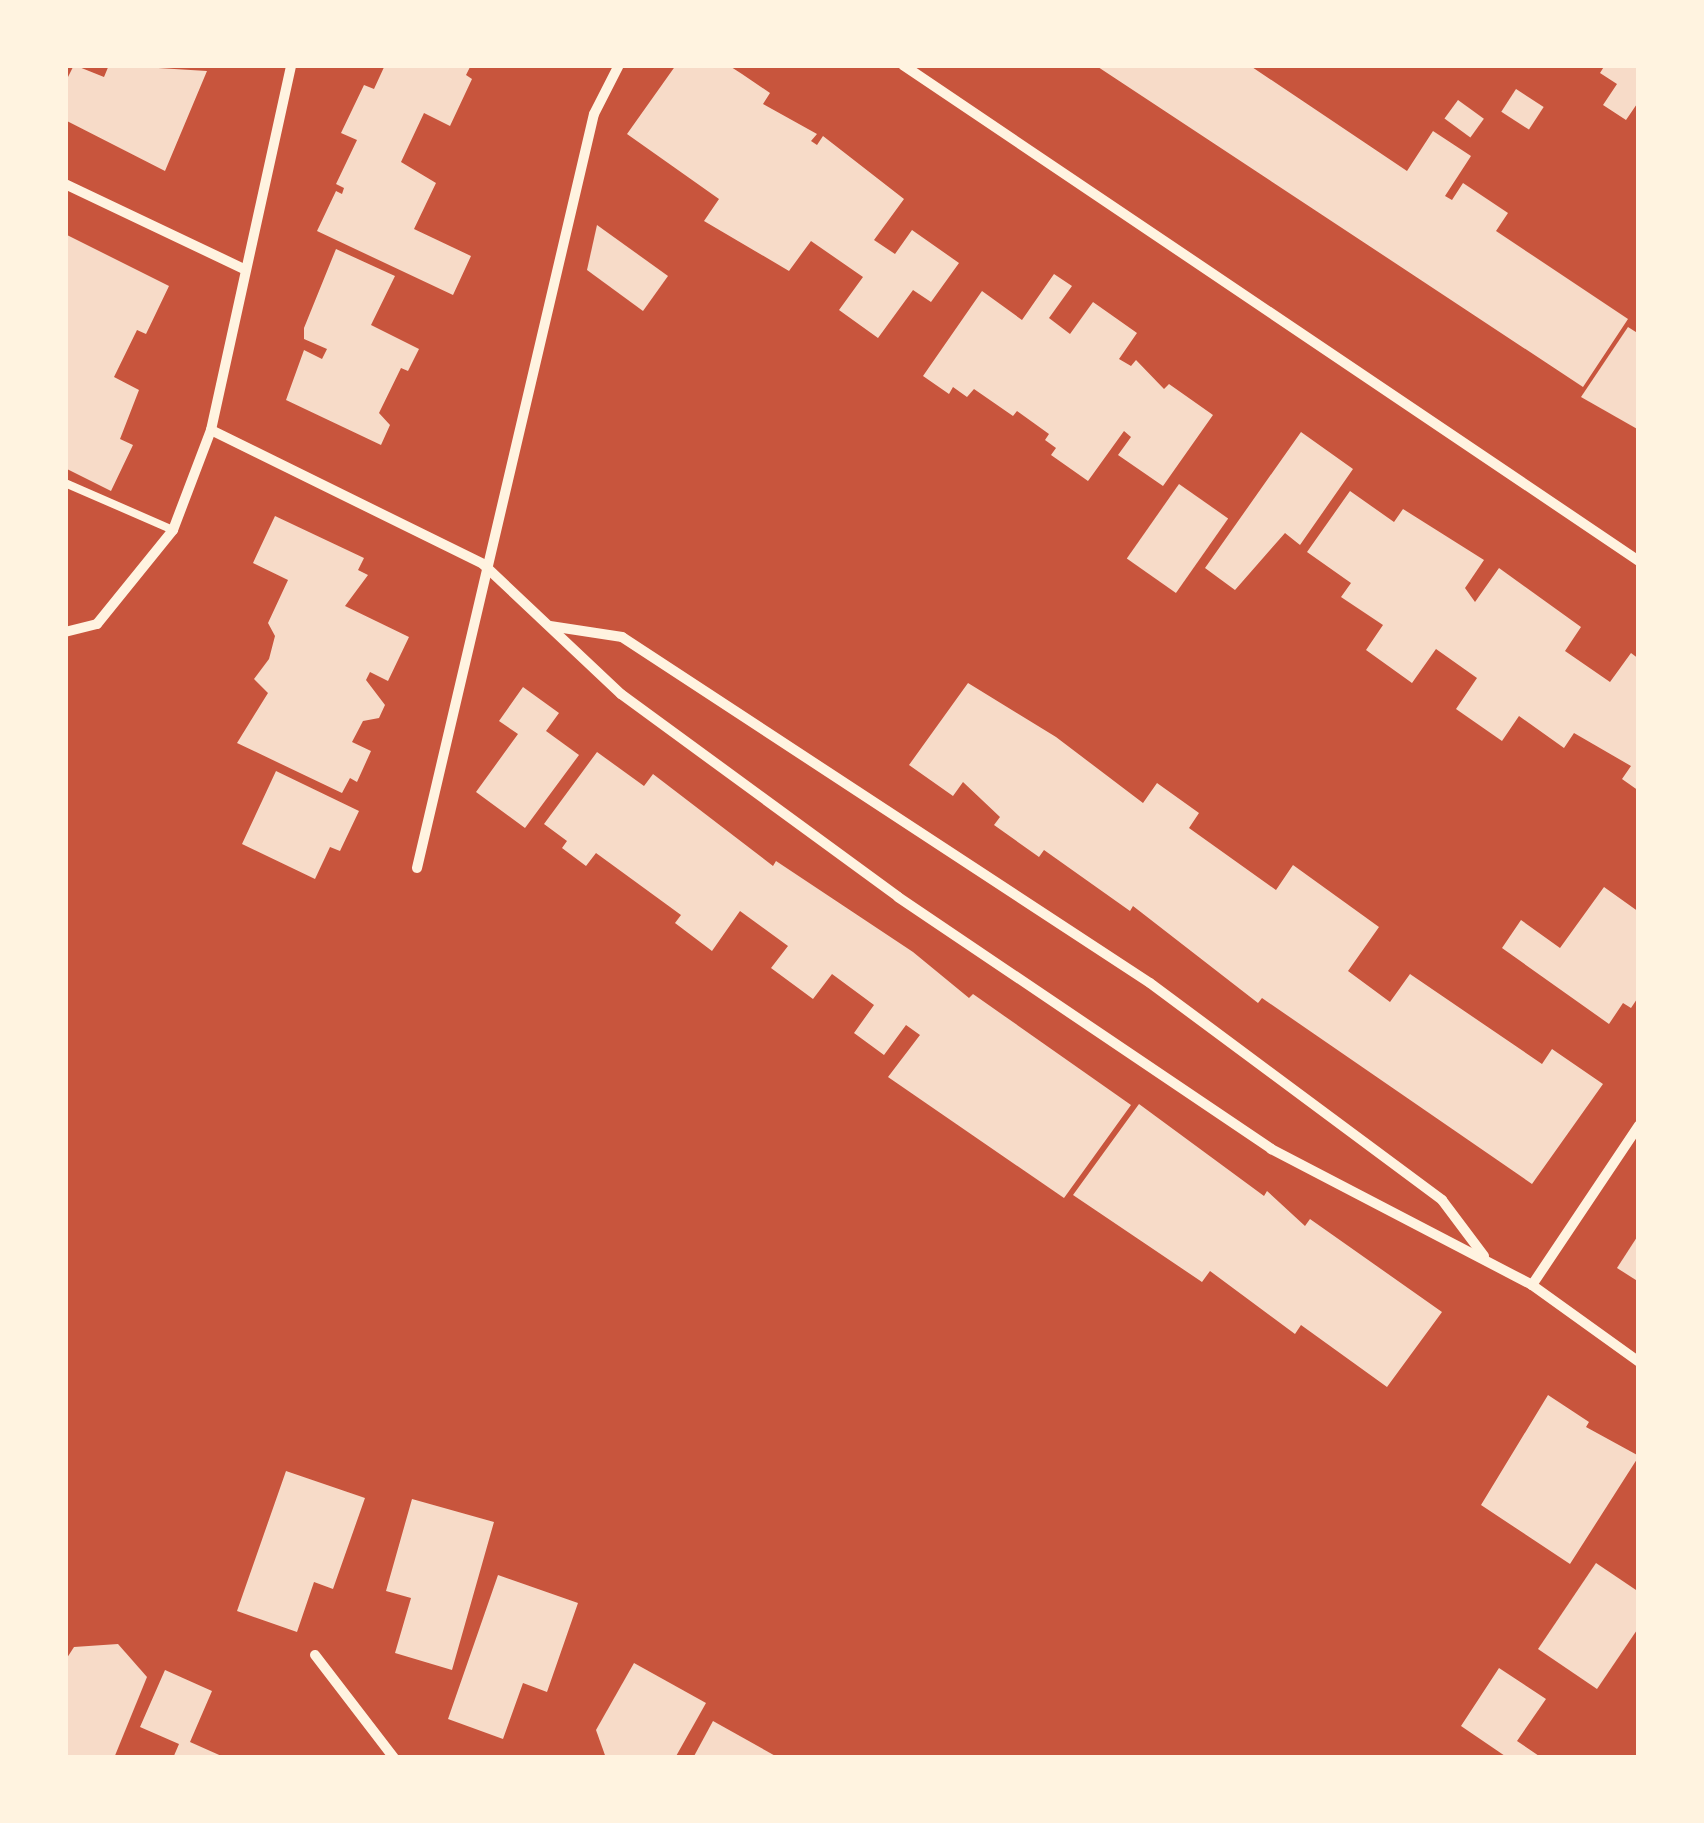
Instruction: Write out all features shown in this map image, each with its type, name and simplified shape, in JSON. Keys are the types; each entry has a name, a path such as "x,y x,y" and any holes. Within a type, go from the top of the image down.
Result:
{"street":[{"path":"65,632 98,624 173,530 211,430 291,65"},
{"path":"417,868 483,564 594,114 619,65"},
{"path":"903,65 1639,561"},
{"path":"65,184 244,270"},
{"path":"211,430 483,564 621,694 898,896 1271,1149 1532,1285 1639,1362"},
{"path":"548,626 622,637 1150,982 1442,1200 1488,1261"},
{"path":"1532,1285 1639,1124"},
{"path":"315,1656 394,1758"}],"lane":[{"path":"65,483 173,530"}],"building":[{"path":"74,65 104,77 109,65 207,71 165,171 65,120 65,83"},
{"path":"385,65 471,65 466,75 472,79 450,126 424,113 401,162 436,183 414,229 471,256 453,295 317,231 336,191 342,194 344,188 336,184 357,140 341,133 364,85 374,89"},
{"path":"676,65 728,65 770,93 763,104 817,134 811,141 817,145 823,136 904,199 874,240 895,254 912,230 959,263 931,302 913,290 878,338 839,310 863,277 811,241 789,271 704,221 719,199 627,134"},
{"path":"1095,65 1249,65 1407,171 1433,131 1471,156 1445,196 1452,200 1463,183 1508,213 1496,231 1628,319 1583,387"},
{"path":"1605,65 1639,65 1639,101 1626,120 1603,105 1617,84 1600,73"},
{"path":"1516,89 1544,107 1529,130 1501,112"},
{"path":"1458,100 1484,119 1470,137 1444,119"},
{"path":"597,225 668,276 643,311 587,270"},
{"path":"65,234 169,286 146,334 137,330 114,377 139,390 120,439 133,445 111,491 65,468"},
{"path":"336,249 395,276 371,325 419,349 408,371 401,368 379,413 390,425 381,445 286,400 304,350 322,359 327,349 304,339 304,328"},
{"path":"1054,274 1072,286 1049,318 1070,334 1093,302 1137,333 1119,359 1131,366 1136,360 1164,389 1169,384 1213,415 1163,486 1118,455 1131,437 1124,431 1088,481 1051,455 1056,448 1045,440 1049,434 1017,411 1013,416 974,389 967,397 953,387 949,394 923,376 982,291 1022,320"},
{"path":"1628,327 1639,334 1639,430 1581,397"},
{"path":"1301,432 1353,469 1300,545 1285,533 1235,590 1205,568"},
{"path":"1179,484 1228,518 1176,593 1127,559"},
{"path":"1350,491 1394,522 1403,509 1484,560 1465,588 1475,602 1499,568 1581,627 1565,651 1610,682 1631,653 1639,659 1639,791 1622,779 1631,766 1574,733 1564,748 1519,716 1502,741 1456,709 1477,678 1436,649 1412,683 1366,650 1383,625 1341,597 1351,583 1307,552"},
{"path":"275,516 364,558 358,570 368,575 345,606 409,637 388,681 370,672 366,680 385,705 379,718 363,721 352,742 371,751 357,782 350,778 342,793 237,743 268,693 254,679 269,659 275,636 268,623 288,580 253,563"},
{"path":"968,683 1056,737 1143,803 1157,783 1199,813 1189,828 1276,890 1293,865 1379,927 1348,971 1390,1002 1410,974 1542,1064 1552,1049 1603,1084 1532,1184 1262,998 1258,1003 1133,906 1130,911 1044,850 1039,857 994,825 1000,817 963,782 953,796 909,765"},
{"path":"523,687 559,713 546,731 579,755 525,828 476,792 518,734 499,721"},
{"path":"597,752 644,786 653,774 773,866 776,861 913,952 969,998 973,994 1131,1105 1064,1198 888,1077 920,1035 906,1025 884,1055 854,1033 874,1005 832,974 813,999 771,968 788,946 740,911 712,951 675,923 681,915 596,853 586,866 562,848 567,841 544,824"},
{"path":"276,771 359,811 340,851 330,847 315,879 242,844"},
{"path":"1604,887 1639,912 1639,996 1631,1008 1623,1003 1609,1024 1502,948 1521,920 1560,948"},
{"path":"1139,1104 1264,1196 1267,1191 1305,1226 1310,1219 1442,1312 1387,1387 1301,1325 1295,1334 1210,1271 1202,1282 1073,1195"},
{"path":"1639,1234 1639,1282 1617,1268"},
{"path":"1548,1395 1589,1422 1586,1427 1639,1456 1570,1564 1481,1505"},
{"path":"286,1471 365,1498 333,1589 314,1582 297,1632 237,1611"},
{"path":"412,1499 494,1522 452,1670 395,1653 411,1598 386,1591"},
{"path":"1596,1563 1639,1592 1639,1627 1597,1689 1538,1649"},
{"path":"498,1575 578,1603 547,1692 523,1683 503,1739 448,1719"},
{"path":"118,1644 147,1677 114,1758 65,1758 65,1661 74,1647"},
{"path":"634,1663 706,1703 675,1758 606,1758 596,1730"},
{"path":"1499,1668 1546,1699 1517,1741 1542,1758 1508,1758 1461,1726"},
{"path":"165,1670 212,1691 190,1742 226,1758 173,1758 179,1744 140,1727"},
{"path":"713,1721 779,1758 693,1758"}]}
